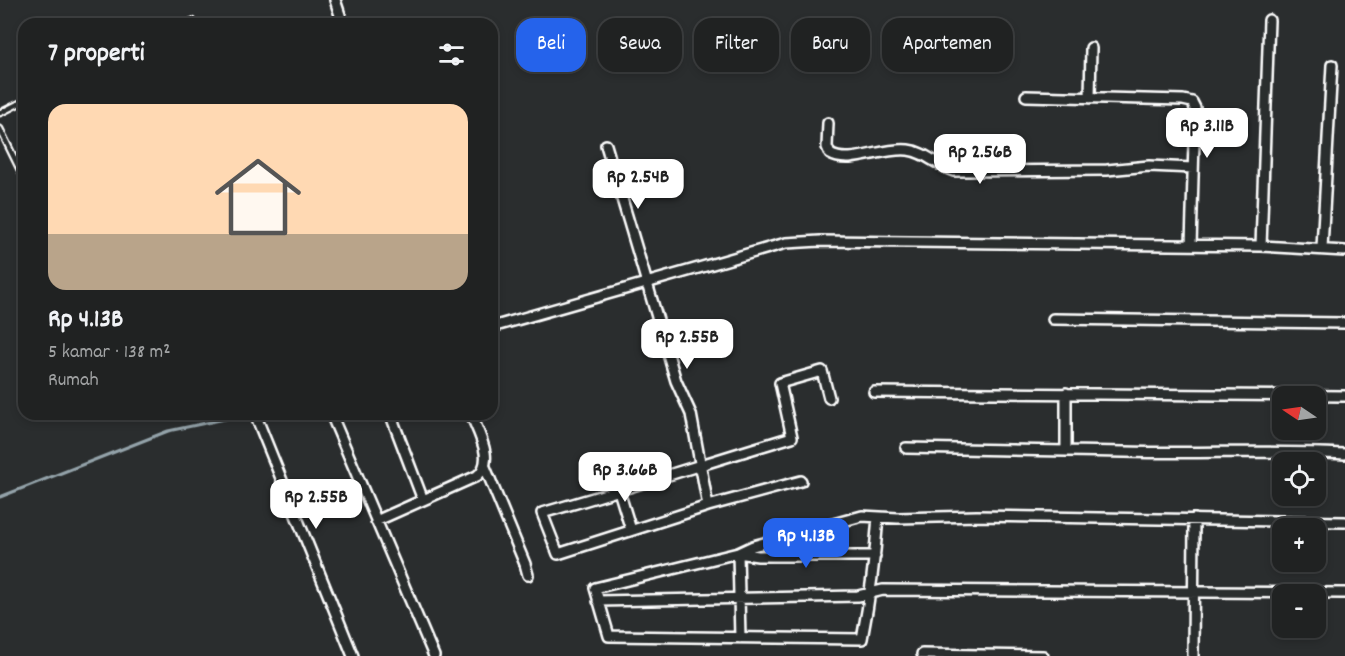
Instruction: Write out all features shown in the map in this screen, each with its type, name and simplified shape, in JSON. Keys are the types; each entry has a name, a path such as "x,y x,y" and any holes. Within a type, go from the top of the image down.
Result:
{"street":[{"path":"335,0 341,18"},
{"path":"1261,246 1269,20"},
{"path":"1090,98 1091,48"},
{"path":"1322,249 1332,65"},
{"path":"1026,96 1192,102 1195,108 1191,245"},
{"path":"828,123 827,147 830,154 843,159 892,150 907,150 924,154 946,169 954,171 1107,170 1149,166 1193,168"},
{"path":"606,145 676,381 692,414 699,465 708,506"},
{"path":"498,325 645,282 796,242 1261,246 1345,251"},
{"path":"1053,319 1345,323"},
{"path":"801,481 708,506 558,554 542,513 792,437 780,383 822,371 829,398"},
{"path":"874,392 1345,396"},
{"path":"1066,393 1066,449"},
{"path":"257,420 352,656"},
{"path":"334,420 434,656"},
{"path":"473,420 486,458 485,467 528,575"},
{"path":"393,421 423,500"},
{"path":"906,448 1066,449 1126,452 1290,451 1345,454"},
{"path":"376,521 477,476 485,467"},
{"path":"619,491 631,530"},
{"path":"878,517 871,592 862,639 609,636 595,588 738,553 753,546 862,516 1345,522"},
{"path":"1193,656 1194,519"},
{"path":"738,553 758,556 875,556"},
{"path":"738,553 740,638"},
{"path":"598,600 858,596 884,590 1345,593"},
{"path":"922,654 1043,656"}],"lane":[{"path":"0,113 18,104"},
{"path":"0,129 18,166"}],"waterway":[{"path":"0,497 168,431 220,420"}]}
